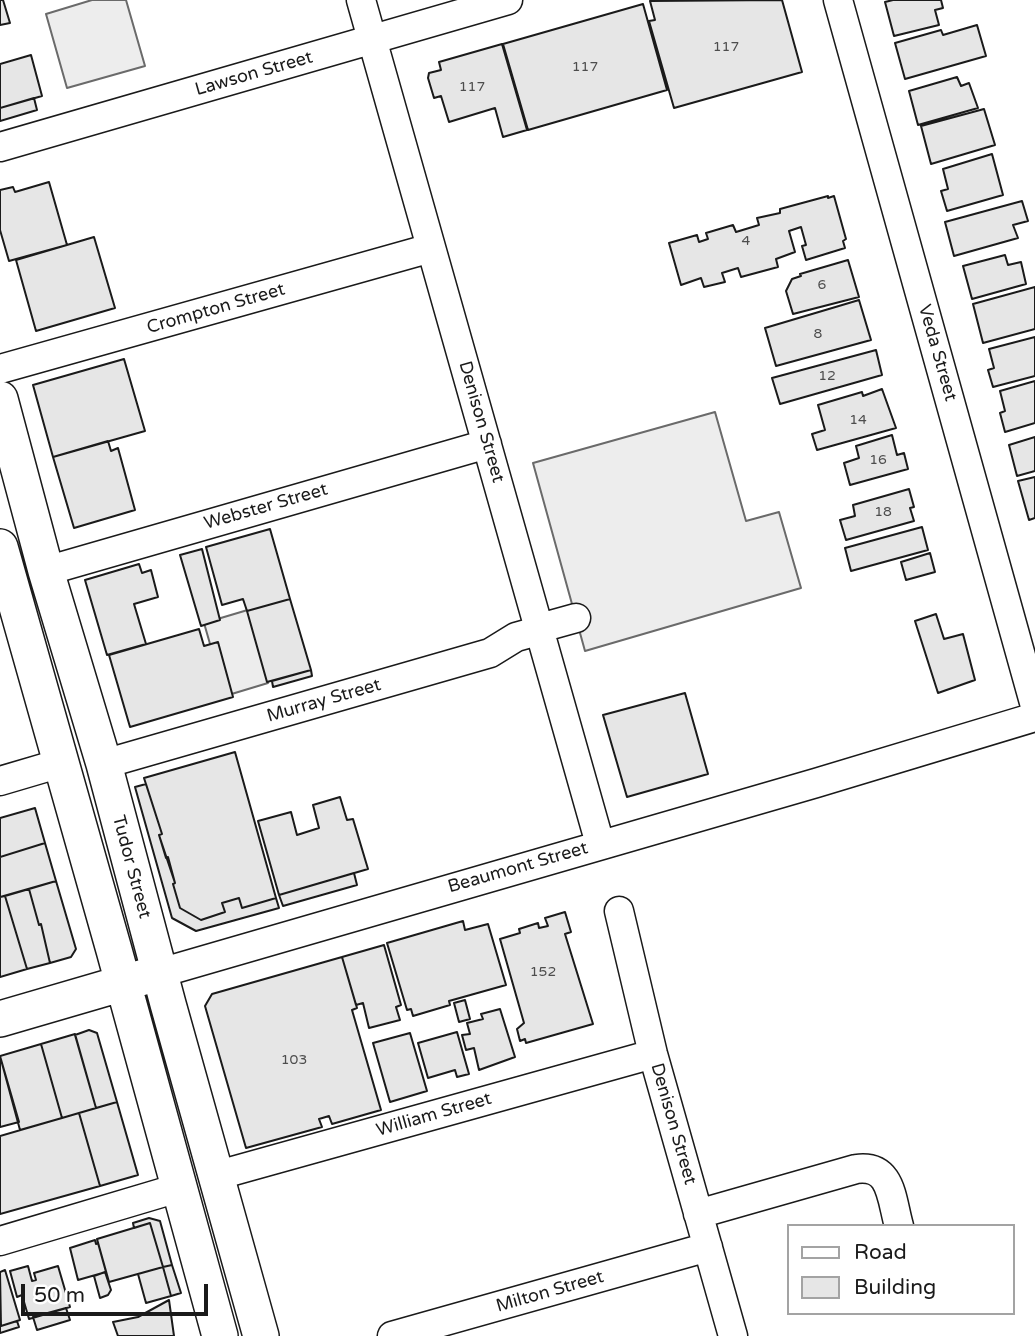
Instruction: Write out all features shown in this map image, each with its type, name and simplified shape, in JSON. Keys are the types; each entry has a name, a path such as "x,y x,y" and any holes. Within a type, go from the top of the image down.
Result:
{"main road":[{"name":"Tudor Street","path":"0,399 46,571 104,764 261,1336"},
{"path":"0,547 220,1336"},
{"name":"Beaumont Street","path":"0,1019 160,972"}],"street":[{"name":"Denison Street","path":"361,0 600,844"},
{"name":"Lawson Street","path":"0,147 508,0"},
{"name":"Veda Street","path":"838,0 1035,706"},
{"name":"Crompton Street","path":"0,369 431,248"},
{"name":"Webster Street","path":"46,571 487,444"},
{"name":"Murray Street","path":"104,764 490,653 516,637 576,618"},
{"name":"Beaumont Street","path":"160,972 1035,717"},
{"path":"0,780 61,763"},
{"name":"Denison Street","path":"619,911 653,1054 733,1336"},
{"name":"William Street","path":"215,1176 653,1054"},
{"path":"698,1214 869,1167 880,1172 886,1180 898,1224"},
{"path":"0,1241 178,1188"},
{"name":"Milton Street","path":"392,1336 708,1247"}],"shaded area":[{"path":"92,0 126,0 145,66 67,88 46,14"},
{"path":"715,412 746,521 779,512 801,588 585,651 533,463"},
{"path":"251,609 268,683 225,696 204,623"}],"building":[{"path":"0,0 3,0 10,23 0,25"},
{"path":"782,0 802,72 674,108 649,21 655,20 650,1"},
{"path":"941,0 943,8 935,10 939,25 894,36 885,2"},
{"path":"643,4 667,90 528,130 503,44"},
{"path":"977,25 986,56 905,79 895,43 941,30 943,35"},
{"path":"502,44 527,130 503,137 495,108 449,122 441,96 434,98 429,73 441,70 439,62"},
{"path":"31,55 42,96 0,108 0,64"},
{"path":"957,77 961,86 969,83 978,108 918,125 909,91"},
{"path":"34,98 37,110 0,121 0,108"},
{"path":"984,109 995,145 931,164 921,126"},
{"path":"992,154 1003,195 947,211 941,191 948,189 943,169"},
{"path":"49,182 67,245 9,261 0,230 0,190 13,187 15,192"},
{"path":"834,196 846,239 843,241 845,248 806,260 802,246 806,245 801,227 789,231 795,252 776,259 778,267 741,277 738,268 722,273 725,282 704,287 701,278 681,285 669,243 697,235 699,242 708,239 706,233 733,225 736,232 759,225 757,218 780,213 780,209"},
{"path":"1022,201 1028,221 1013,225 1018,238 954,256 945,222"},
{"path":"94,237 115,308 36,331 16,260"},
{"path":"1005,255 1008,265 1021,262 1026,284 972,299 963,266"},
{"path":"848,260 859,297 793,314 786,291 792,279 801,276 800,274"},
{"path":"1035,287 1035,329 983,343 973,304"},
{"path":"859,300 871,340 776,366 765,328"},
{"path":"1035,337 1035,376 993,387 988,370 994,368 989,349"},
{"path":"876,350 882,375 780,404 772,378"},
{"path":"124,359 145,431 53,457 33,385"},
{"path":"1035,381 1035,423 1005,432 1000,413 1005,411 1000,391"},
{"path":"882,389 896,428 817,450 812,434 825,430 818,405 862,392 863,396"},
{"path":"892,435 897,455 904,453 908,469 850,485 844,463 859,458 856,446"},
{"path":"1035,437 1035,471 1017,476 1009,445"},
{"path":"108,441 111,451 118,448 135,510 74,528 53,457"},
{"path":"1035,477 1035,518 1029,520 1018,481"},
{"path":"909,489 914,507 910,508 914,521 846,540 840,520 855,516 853,505"},
{"path":"922,527 928,550 851,571 845,548"},
{"path":"270,529 290,599 247,611 243,599 222,605 206,547"},
{"path":"202,549 220,620 201,626 180,555"},
{"path":"930,553 935,572 906,580 901,562"},
{"path":"139,564 142,573 151,570 158,597 134,604 146,644 107,655 85,580"},
{"path":"290,599 311,670 267,682 247,611"},
{"path":"936,614 944,639 963,634 975,680 938,693 915,621"},
{"path":"199,629 204,646 218,642 233,697 130,727 109,655"},
{"path":"311,670 312,676 273,687 272,681"},
{"path":"685,693 708,774 627,797 603,715"},
{"path":"235,752 276,898 242,908 239,898 222,903 225,912 201,920 180,908 173,884 175,883 159,835 162,834 144,778"},
{"path":"146,784 162,834 159,835 166,858 168,857 180,908 201,920 225,912 222,903 239,898 242,908 276,898 279,908 196,931 172,918 135,787"},
{"path":"340,797 347,820 353,819 368,869 279,895 258,821 291,812 297,835 319,828 313,805"},
{"path":"35,808 45,843 0,857 0,818"},
{"path":"45,843 56,881 0,897 0,857"},
{"path":"354,873 357,885 283,906 279,895"},
{"path":"56,881 76,949 71,957 50,963 29,889"},
{"path":"29,889 50,963 27,969 5,896"},
{"path":"5,896 27,969 0,977 0,897"},
{"path":"565,912 571,932 565,934 593,1024 526,1043 525,1039 520,1041 517,1029 524,1023 500,939 520,933 519,929 538,923 539,928 548,926 545,918"},
{"path":"463,921 465,930 488,924 506,985 449,1001 450,1005 413,1016 411,1009 407,1010 387,943"},
{"path":"384,945 401,1005 396,1007 400,1020 369,1028 363,1003 356,1005 342,957"},
{"path":"342,957 357,1008 352,1010 381,1110 332,1124 329,1116 319,1119 322,1127 246,1148 205,1006 212,994"},
{"path":"465,1000 470,1019 459,1022 454,1003"},
{"path":"500,1009 515,1057 479,1070 474,1048 466,1050 462,1035 470,1034 467,1023 483,1019 481,1014"},
{"path":"89,1030 97,1033 117,1102 96,1108 75,1035"},
{"path":"457,1032 469,1074 457,1077 455,1070 428,1078 418,1043"},
{"path":"410,1033 427,1091 390,1102 373,1043"},
{"path":"75,1034 96,1108 62,1118 41,1044"},
{"path":"41,1044 62,1118 20,1130 0,1056"},
{"path":"0,1056 19,1122 0,1127"},
{"path":"117,1102 138,1175 100,1186 79,1113"},
{"path":"79,1113 100,1186 0,1214 0,1136"},
{"path":"149,1218 160,1221 172,1265 163,1267 150,1223 134,1228 133,1223"},
{"path":"150,1223 163,1267 109,1282 97,1239"},
{"path":"95,1240 106,1272 78,1280 70,1248"},
{"path":"172,1265 181,1293 171,1296 163,1267"},
{"path":"28,1266 32,1281 36,1280 34,1273 58,1266 70,1307 29,1319 22,1295 17,1297 10,1271"},
{"path":"163,1267 171,1296 146,1303 138,1274"},
{"path":"5,1270 20,1320 1,1326 0,1272"},
{"path":"105,1272 111,1290 108,1295 100,1298 94,1276"},
{"path":"169,1300 174,1336 118,1336 113,1322 138,1317"},
{"path":"66,1308 70,1320 37,1330 33,1317"},
{"path":"17,1321 19,1327 0,1333 0,1323 1,1326"}]}
